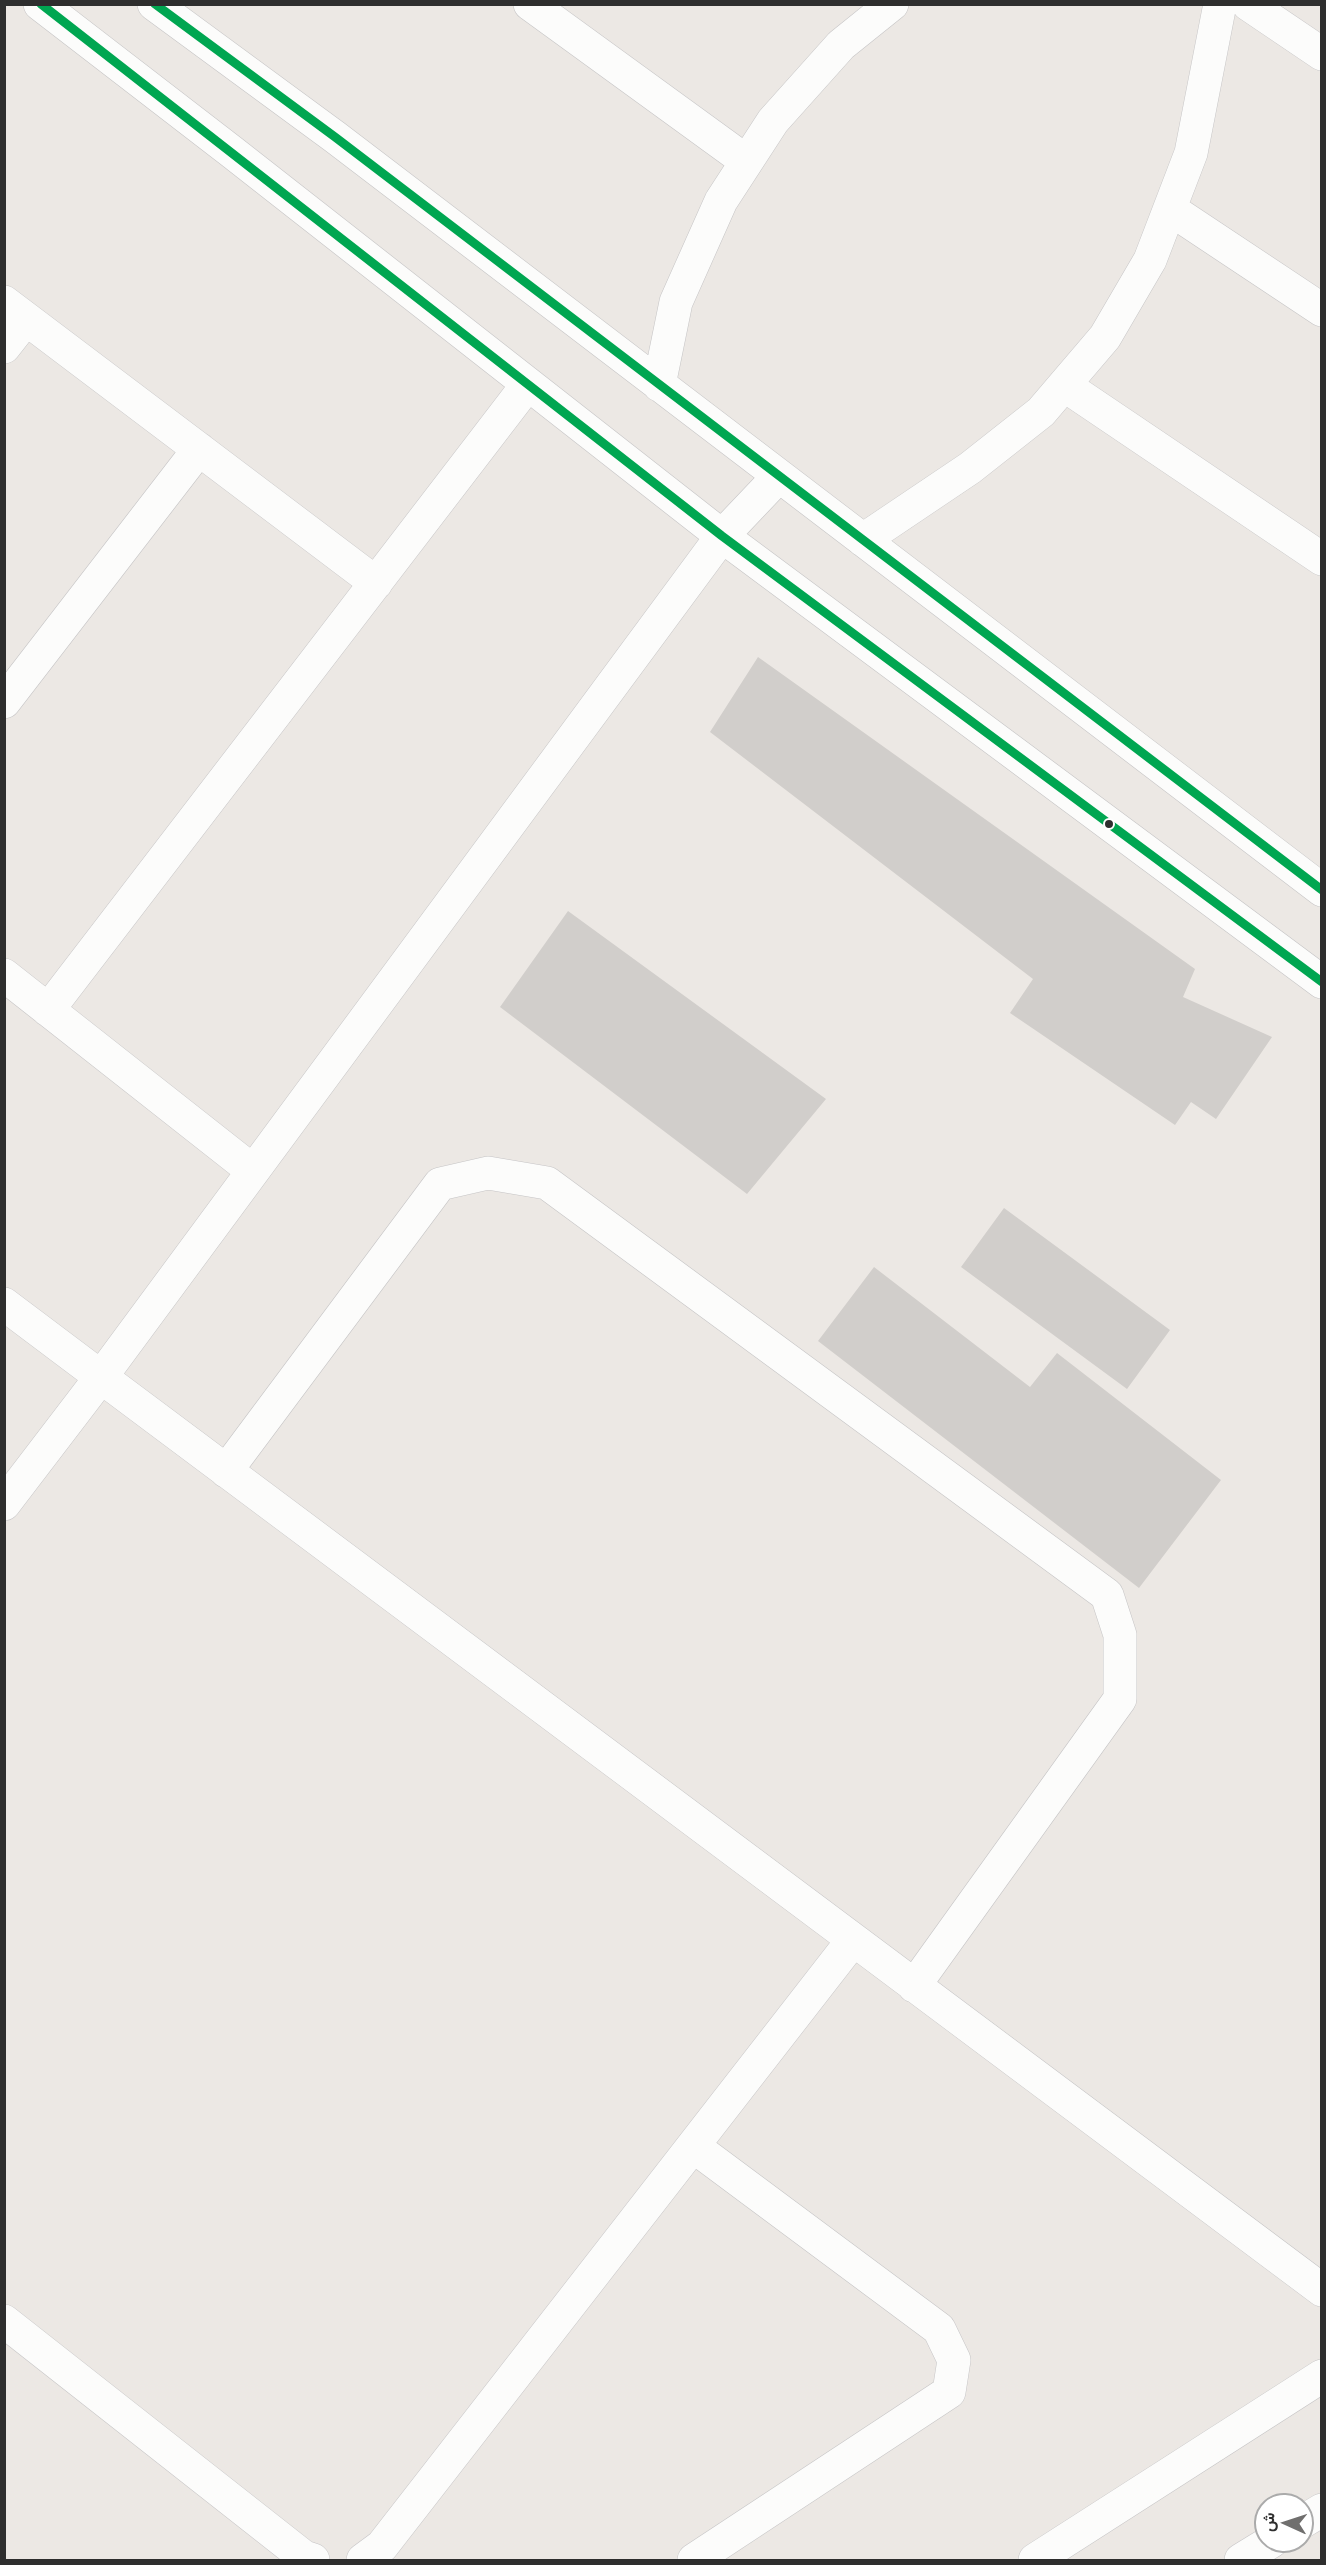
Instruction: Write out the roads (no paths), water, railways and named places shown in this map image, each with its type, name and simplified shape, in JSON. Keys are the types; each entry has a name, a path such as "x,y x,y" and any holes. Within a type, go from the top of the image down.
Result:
{"street":[{"path":"40,4 722,536 1322,982"},
{"path":"154,4 345,144 1322,890"},
{"path":"530,4 746,161"},
{"path":"863,540 970,468 1041,412 1105,337 1150,260 1191,153 1220,4"},
{"path":"1248,4 1322,54"},
{"path":"659,385 676,302 721,201 773,122 841,45 884,6"},
{"path":"1170,209 1322,310"},
{"path":"4,347 15,310 376,583"},
{"path":"48,1010 528,384"},
{"path":"1064,385 1322,559"},
{"path":"4,702 199,449"},
{"path":"4,1504 101,1377 722,536 779,476"},
{"path":"4,975 253,1171"},
{"path":"226,1471 440,1184 488,1173 547,1183 1107,1595 1120,1635 1120,1699 914,1986"},
{"path":"4,1304 1322,2290"},
{"path":"363,2560 382,2546 853,1940"},
{"path":"693,2146 939,2329 954,2360 949,2391 694,2560"},
{"path":"4,2321 304,2557 313,2560"},
{"path":"1035,2560 1322,2376"},
{"path":"1241,2560 1254,2552"}]}
